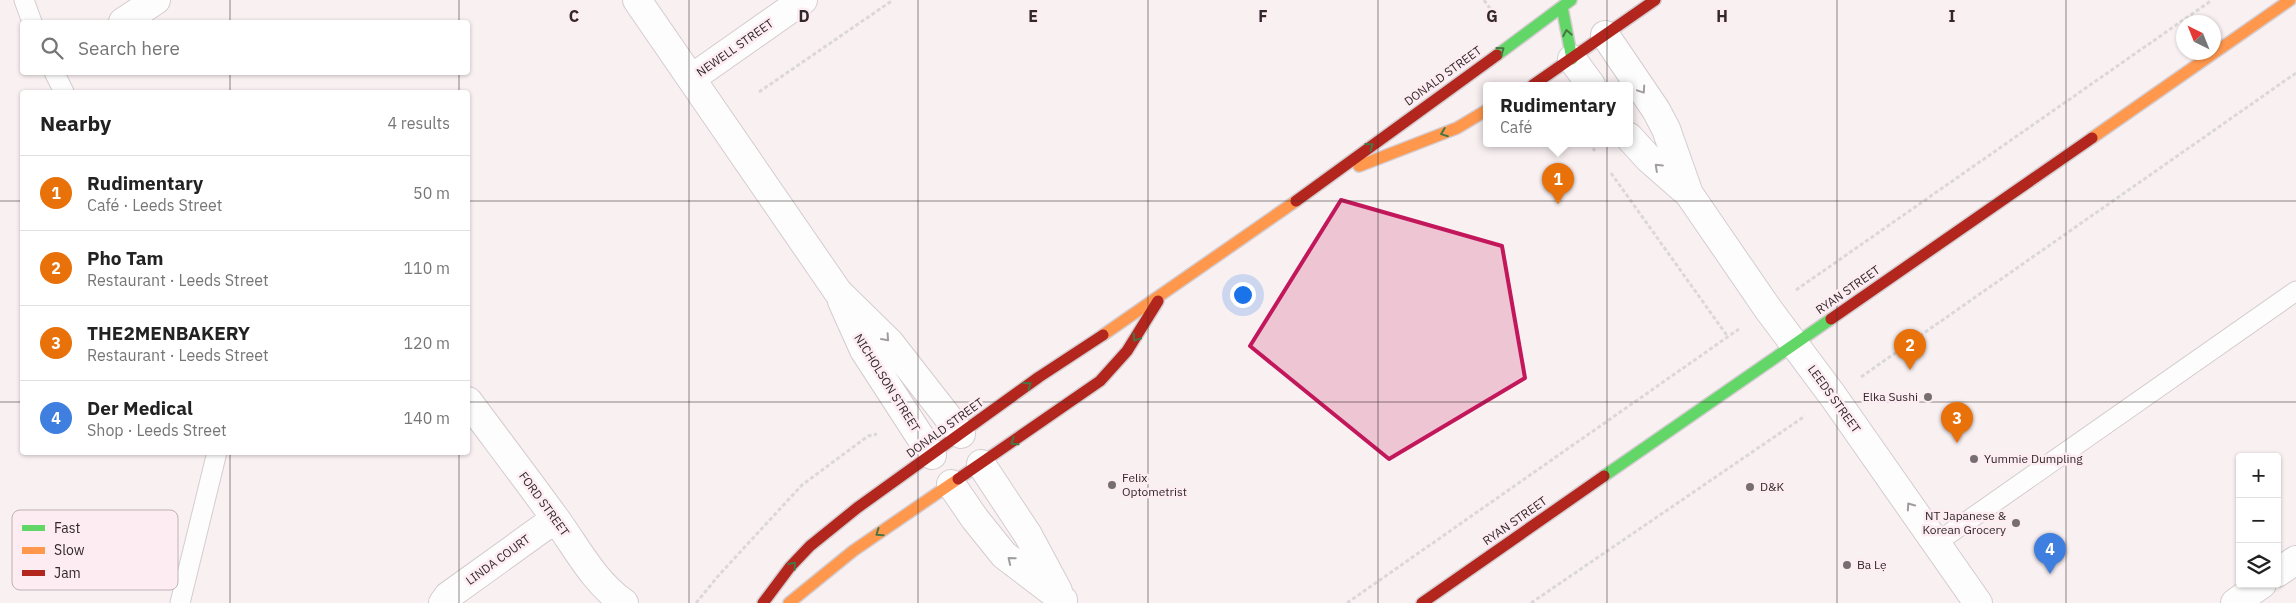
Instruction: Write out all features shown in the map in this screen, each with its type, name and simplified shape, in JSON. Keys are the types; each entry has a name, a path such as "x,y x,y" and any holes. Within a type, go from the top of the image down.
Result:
{"street":[{"path":"126,20 156,0"},
{"name":"NICHOLSON STREET","path":"638,0 838,292 864,350 975,520 1004,554 1064,601"},
{"name":"NEWELL STREET","path":"692,78 802,0"},
{"path":"1538,82 1572,59 1598,30 1655,0"},
{"name":"RYAN STREET","path":"1422,603 2290,0"},
{"path":"1567,3 1576,16"},
{"path":"1567,3 1572,59 1589,82"},
{"name":"DONALD STREET","path":"789,603 941,470 963,437 1039,377 1161,296 1332,176 1567,3"},
{"name":"LEEDS STREET","path":"1598,30 1659,116 1674,149 1689,194"},
{"name":"DONALD STREET","path":"1332,176 1457,128 1483,112"},
{"name":"LEEDS STREET","path":"1633,141 1649,159 1689,194 1978,603"},
{"name":"NICHOLSON STREET","path":"838,292 890,343 963,437"},
{"name":"DONALD STREET","path":"763,603 790,567 824,533 941,470 979,460 1100,381 1127,351 1161,296"},
{"name":"FORD STREET","path":"470,404 556,519 599,581 624,603"},
{"name":"NICHOLSON STREET","path":"979,460 1028,536 1064,601"},
{"name":"LINDA COURT","path":"443,603 448,596 556,519"},
{"path":"2281,570 2296,560"},
{"path":"2235,603 2256,588"}],"lane":[{"path":"24,0 31,20"},
{"path":"56,75 63,90"},
{"path":"1936,543 2296,291"},
{"path":"180,603 216,455"}],"path":[{"path":"759,92 893,0"},
{"path":"1788,296 2212,0"},
{"path":"1859,378 2296,73"},
{"path":"1592,147 1601,159"},
{"path":"1607,167 1728,337"},
{"path":"1347,603 1746,325"},
{"path":"1531,603 1813,410"},
{"path":"696,603 719,575 802,485 868,436 886,431 907,416"}],"highlighted area":[{"path":"1341,200 1502,246 1525,378 1389,459 1250,346"}],"traffic: fast":[{"path":"1497,55 1571,0"},
{"path":"1562,7 1572,59"},
{"path":"1604,476 1831,319"}],"traffic: slow":[{"path":"2092,138 2290,0"},
{"path":"1359,166 1457,128 1483,112"},
{"path":"1103,335 1296,201"},
{"path":"789,603 853,551 958,479"}],"traffic: jam":[{"path":"1537,82 1655,0"},
{"path":"1296,201 1497,55"},
{"path":"1831,319 2092,138"},
{"path":"958,479 1100,381 1127,351 1158,301"},
{"path":"763,603 790,567 810,546 857,508 1039,377 1103,335"},
{"path":"1422,603 1604,476"}],"place":[{"name":"Rudimentary","path":"1558,204"},
{"name":"Pho Tam","path":"1910,370"},
{"name":"Elka Sushi","path":"1928,397"},
{"name":"THE2MENBAKERY","path":"1957,443"},
{"name":"Yummie Dumpling","path":"1974,459"},
{"name":"Felix Optometrist","path":"1112,485"},
{"name":"D&K","path":"1750,487"},
{"name":"NT Japanese & Korean Grocery","path":"2016,523"},
{"name":"Ba Lẹ","path":"1847,565"},
{"name":"Der Medical","path":"2050,574"}]}
